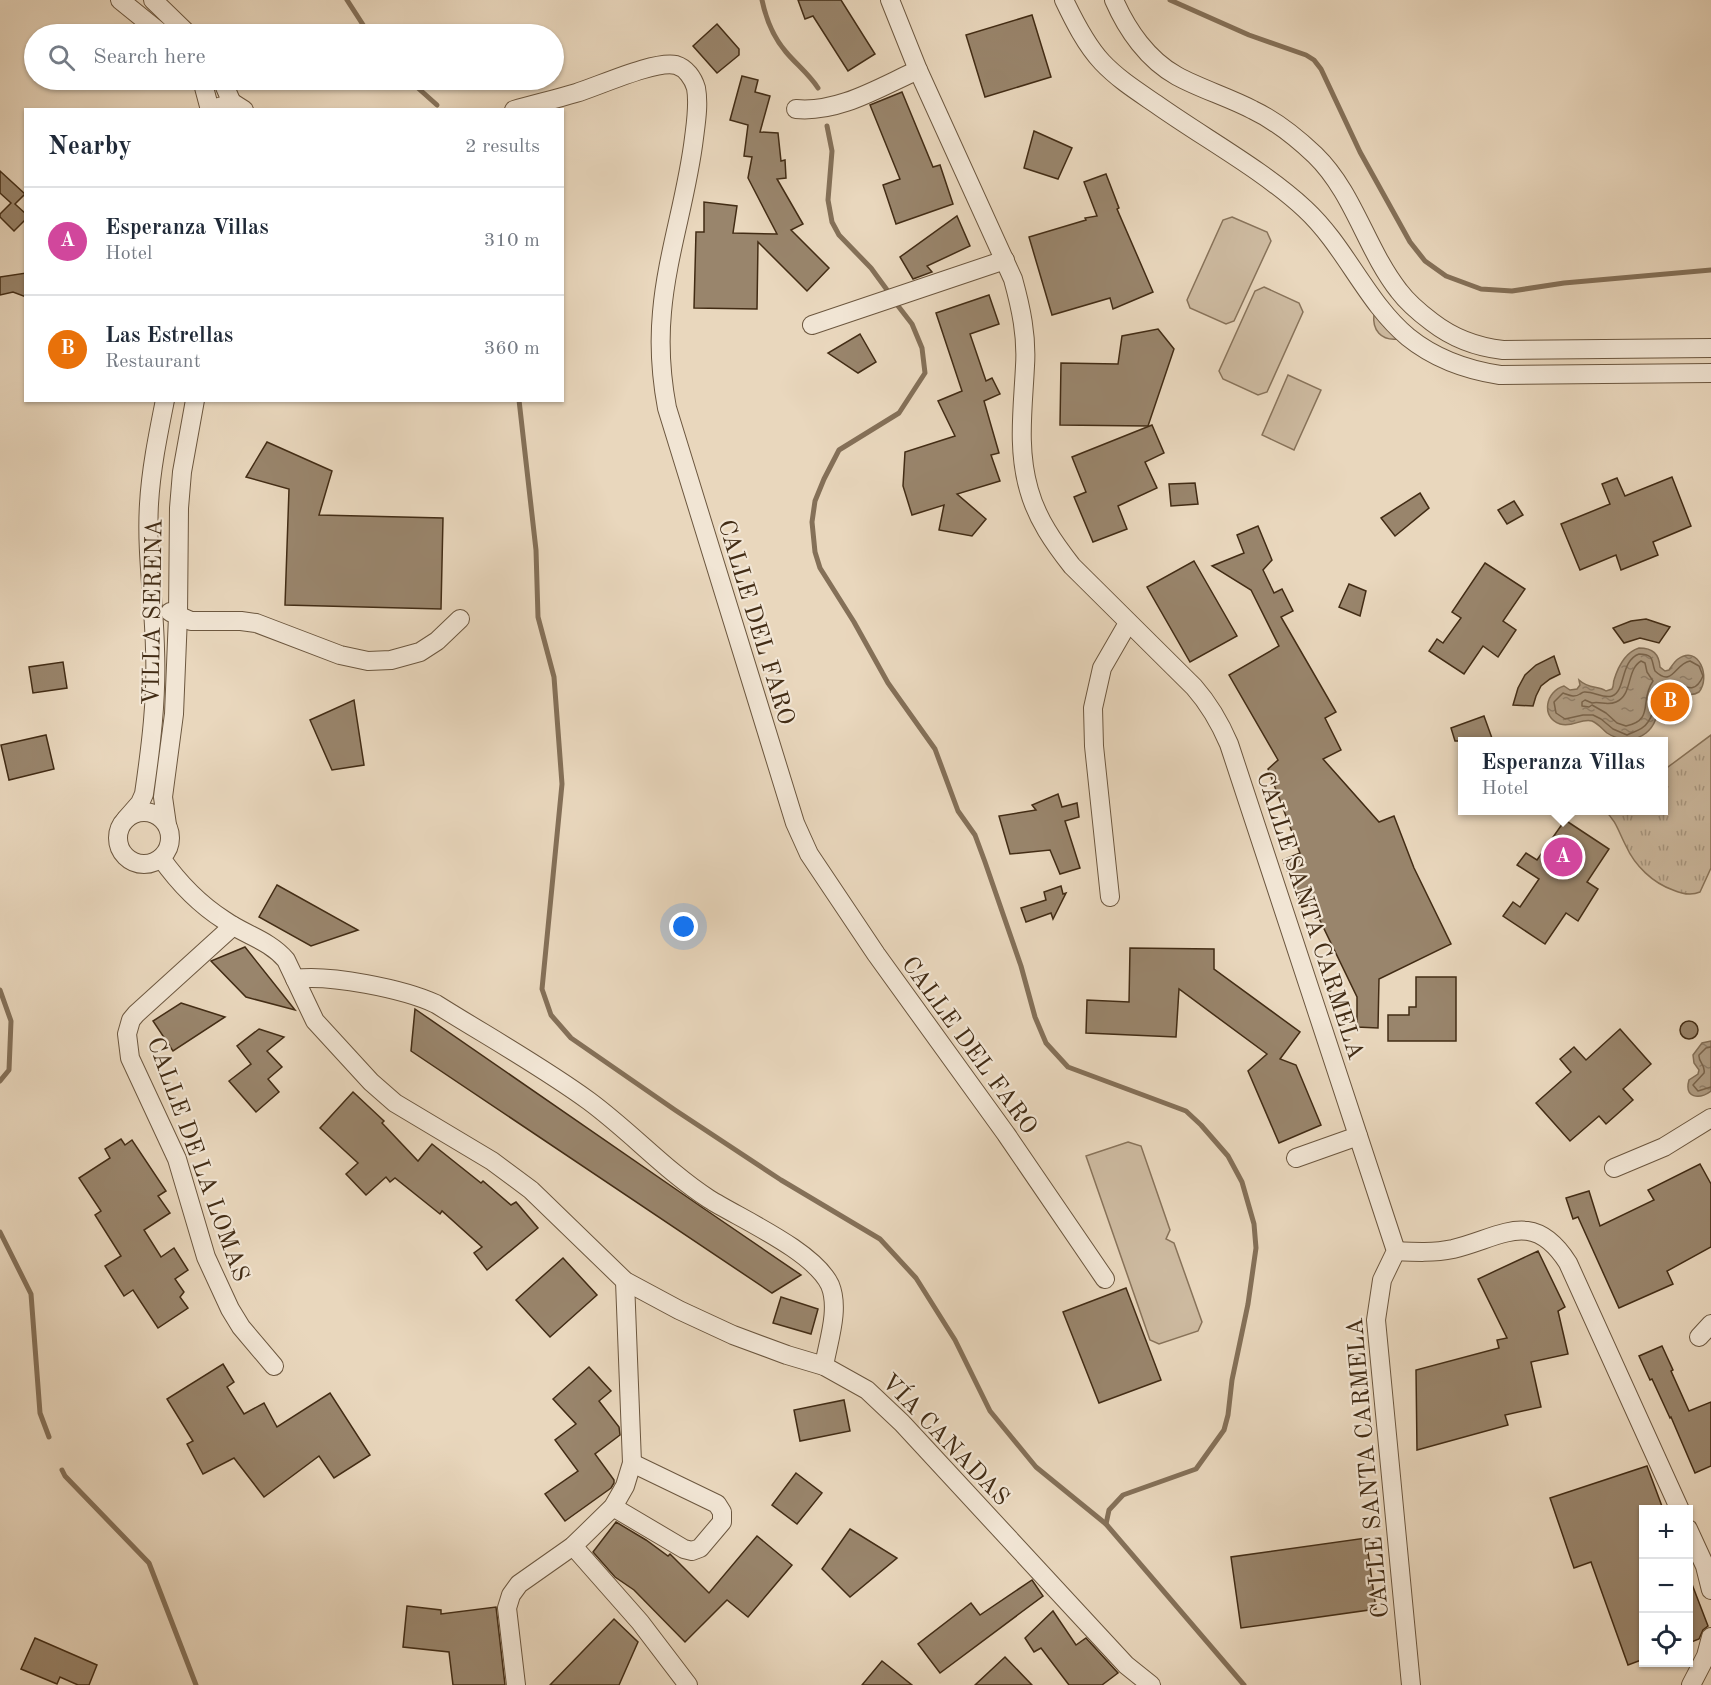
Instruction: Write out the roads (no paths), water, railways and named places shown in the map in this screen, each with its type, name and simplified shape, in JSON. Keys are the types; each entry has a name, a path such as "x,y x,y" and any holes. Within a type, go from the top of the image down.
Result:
{"street":[{"path":"120,0 150,24"},
{"path":"153,0 178,24"},
{"name":"CALLE SANTA CARMELA","path":"882,0 918,69"},
{"name":"CALLE SANTA CARMELA","path":"890,0 918,69 1005,260 1017,295 1025,346 1021,433 1028,489 1044,527 1055,545 1089,586 1204,698 1220,725 1229,744 1396,1251 1379,1290 1377,1329 1411,1685"},
{"path":"1064,0 1090,47 1102,63 1131,87 1264,177 1307,211 1347,258 1379,306 1410,339 1444,359 1484,373 1516,376 1711,373"},
{"path":"1114,0 1122,19 1152,57 1176,75 1272,121 1298,139 1317,157 1344,193 1398,291 1435,325 1456,338 1485,348 1503,350 1711,348"},
{"name":"CALLE DEL FARO","path":"521,108 577,93 661,64 679,66 694,82 697,95 691,164 662,311 661,347 664,390 667,408 710,554 795,823 809,854 876,954 999,1125 1105,1279"},
{"path":"796,109 812,110 835,106 918,69"},
{"path":"205,90 210,108"},
{"path":"228,90 237,107"},
{"path":"812,325 1005,260"},
{"path":"1576,349 1577,375"},
{"name":"VILLA SERENA","path":"165,402 155,450 149,501 148,530 156,685 151,746 144,794 140,803 121,827 118,836 123,853 134,862 143,864 152,863 161,858 170,843 163,797 174,714 178,616 178,508 195,402"},
{"path":"153,593 159,604 190,621 256,623 349,658 380,661 420,652 437,641 460,619"},
{"path":"1110,897 1094,746 1093,708 1102,668 1128,623"},
{"path":"126,819 134,814 148,812 161,818 167,825"},
{"path":"161,858 171,873 198,899 233,926 261,939 280,953 315,1021 371,1082 395,1103 492,1161 531,1190 626,1281 632,1463 625,1486 613,1507 573,1546 519,1584 511,1595 507,1608 516,1685"},
{"name":"CALLE DE LA LOMAS","path":"233,926 136,1014 129,1027 127,1041 135,1068 177,1159 198,1236 216,1281 241,1327 273,1366"},
{"path":"295,979 323,977 414,994 436,1004 590,1102 688,1184 775,1236 820,1270 830,1287 834,1308 824,1366"},
{"path":"1614,1168 1664,1147 1711,1118"},
{"path":"1296,1158 1358,1136"},
{"path":"1396,1251 1445,1251 1516,1230 1542,1235 1556,1246 1568,1263 1678,1505"},
{"name":"VÍA CANADAS","path":"626,1281 679,1310 733,1335 824,1366 867,1390 1126,1665 1151,1685"},
{"path":"613,1507 684,1549 692,1551 700,1548 722,1521 722,1512 717,1504 632,1463"},
{"path":"1693,1538 1705,1566 1711,1590"},
{"path":"573,1546 640,1622 688,1685"},
{"path":"1691,1685 1706,1656 1711,1637"}],"water":[{"path":"1648,649 1654,653 1660,667 1665,671 1685,656 1697,659 1704,679 1699,692 1690,694 1672,690 1663,691 1651,728 1640,737 1612,736 1592,721 1564,725 1554,721 1548,710 1553,693 1564,686 1570,690 1577,689 1580,685 1579,680 1606,691 1612,689 1620,665 1634,650"},
{"path":"1711,1041 1711,1091 1702,1096 1694,1096 1688,1086 1689,1080 1698,1074 1699,1070 1694,1063 1693,1055 1702,1043"}],"waterway":[{"path":"347,0 363,24"},
{"path":"762,0 777,40 818,88"},
{"path":"1170,0 1249,35 1314,60 1321,69 1360,152 1410,242 1425,261 1446,276 1481,289 1512,291 1564,283 1711,270"},
{"path":"420,90 437,105"},
{"path":"827,126 832,151 828,200 832,222 839,235 871,268 890,294"},
{"path":"895,302 912,324 922,348 925,373 899,413 839,450 815,501 812,522 815,552 820,568 888,683 935,749 958,811 975,835 1021,966 1035,1017 1046,1043 1068,1067 1186,1111 1228,1156 1242,1182 1254,1224 1256,1248 1248,1304 1224,1430 1196,1469 1123,1495 1109,1510 1106,1524"},
{"path":"519,402 536,550 538,617 554,677 562,784 542,989 551,1015 571,1038 675,1110 781,1180 880,1239 916,1278 955,1340 990,1411 1036,1467 1106,1524 1244,1685"},
{"path":"0,990 11,1021 9,1070 0,1081"},
{"path":"0,1232 31,1294 40,1413 49,1437"},
{"path":"62,1470 65,1476 149,1563 196,1685"}],"place":[{"name":"Las Estrellas","path":"1670,702"},
{"name":"Esperanza Villas","path":"1563,857"}]}
